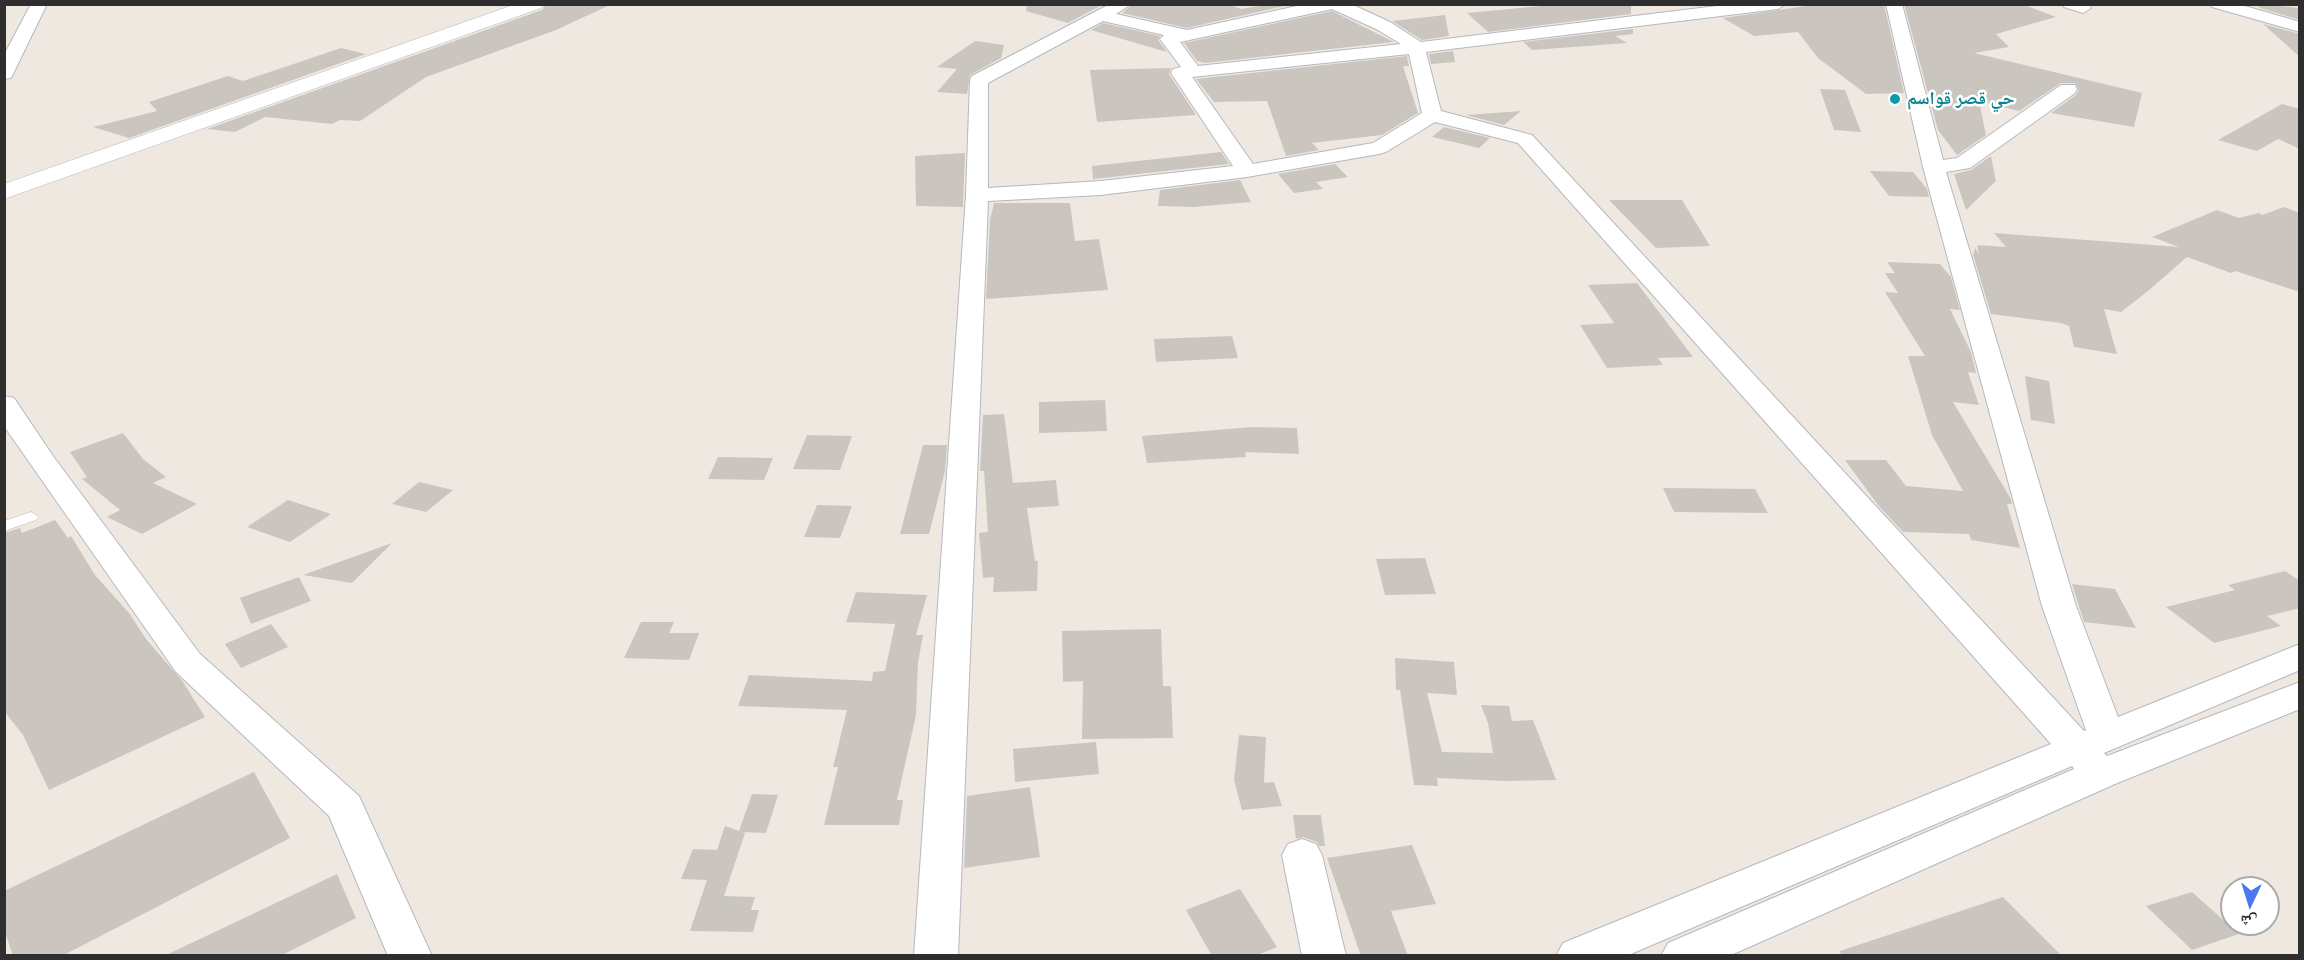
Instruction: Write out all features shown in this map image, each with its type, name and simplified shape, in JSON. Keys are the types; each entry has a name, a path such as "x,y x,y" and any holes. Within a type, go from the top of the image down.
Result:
{"street":[{"path":"4,74 39,4"},
{"path":"4,192 535,4"},
{"path":"936,956 977,195 979,80 1123,4"},
{"path":"1193,71 1168,39 1331,4"},
{"path":"1336,4 1384,26 1416,48 1432,115"},
{"path":"1247,171 1180,73 1416,48 1778,4"},
{"path":"1894,4 1934,167 2059,606 2095,752"},
{"path":"2218,4 2300,27"},
{"path":"1102,16 1186,35"},
{"path":"1934,167 1963,164 2068,89"},
{"path":"977,195 1101,188 1247,171 1379,148 1432,115 1525,139 2095,752"},
{"path":"4,404 42,461 188,663 345,807 410,956"},
{"path":"1683,956 2095,752 2300,656"},
{"path":"1578,956 2095,752 2300,695"},
{"path":"1302,855 1324,956"}],"lane":[{"path":"4,526 31,517"}],"building":[{"path":"546,4 612,4 556,30 426,77 360,121 340,120 332,124 265,117 235,132 207,129 542,10"},
{"path":"1027,4 1104,4 1068,23 1026,11"},
{"path":"1133,4 1226,4 1241,9 1293,4 1187,28 1122,13"},
{"path":"1562,4 1631,4 1631,14 1488,32 1467,13"},
{"path":"1820,4 1884,4 1904,93 1866,94 1818,58 1798,32 1754,36 1723,18"},
{"path":"1904,4 2022,4 2056,17 1996,34 2009,47 1974,53 2142,93 2134,127 2051,113 2076,95 2079,90 2075,83 2061,83 2019,111 1979,101 1986,135 1957,155 1938,130"},
{"path":"2257,4 2300,8 2300,20 2260,8"},
{"path":"1332,11 1394,42 1205,63 1197,61 1184,43"},
{"path":"1445,15 1449,36 1422,40 1392,21"},
{"path":"1103,23 1160,36 1158,40 1167,52 1091,30"},
{"path":"2263,24 2300,34 2300,57"},
{"path":"1633,29 1633,34 1615,36 1627,43 1532,50 1523,42"},
{"path":"975,41 1004,45 1001,58 970,75 967,94 937,92 957,69 937,67"},
{"path":"341,48 366,54 129,138 93,127 157,111 149,102 228,76 243,81"},
{"path":"1453,51 1455,62 1431,64 1429,54"},
{"path":"1407,56 1409,66 1403,66 1418,113 1382,135 1312,143 1319,150 1286,156 1267,101 1214,102 1196,79"},
{"path":"1171,68 1169,74 1196,115 1097,122 1090,70"},
{"path":"1820,89 1845,90 1861,132 1834,130"},
{"path":"2282,104 2300,109 2300,149 2278,139 2257,151 2218,140"},
{"path":"1521,111 1504,125 1466,115"},
{"path":"1444,127 1490,138 1479,148 1432,137"},
{"path":"1221,152 1229,164 1093,179 1092,166"},
{"path":"965,153 963,207 916,206 915,156"},
{"path":"1991,156 1996,181 1966,210 1954,174 1971,170"},
{"path":"1335,164 1348,177 1316,182 1323,189 1294,193 1278,174"},
{"path":"1870,171 1913,172 1927,189 1929,197 1889,196"},
{"path":"1240,180 1251,202 1193,207 1158,206 1160,190"},
{"path":"1609,200 1682,200 1710,246 1656,248"},
{"path":"994,203 1070,203 1075,241 1099,239 1108,290 986,299 990,220"},
{"path":"2284,207 2300,213 2300,292 2235,271 2231,273 2187,257 2121,312 2104,309 2117,354 2074,347 2069,326 2061,323 1991,314 1973,255 1975,248 1979,254 1977,245 2006,247 1994,233 2179,247 2152,237 2217,210 2239,218 2259,213 2262,215"},
{"path":"1887,262 1940,264 1951,277 1960,310 1950,309 1971,352 1976,373 1968,372 1979,405 1953,402 2011,499 2012,504 2007,504 2020,548 1971,540 1969,534 1903,532 1878,505 1845,460 1886,460 1906,486 1963,491 1932,435 1908,356 1925,356 1885,292 1898,293 1885,273 1895,273"},
{"path":"1637,283 1693,357 1658,358 1663,365 1607,368 1580,325 1614,323 1588,285"},
{"path":"1232,336 1238,358 1156,362 1154,339"},
{"path":"2025,376 2049,381 2055,424 2031,420"},
{"path":"1105,400 1107,431 1039,433 1039,402"},
{"path":"1004,414 1013,483 1056,480 1059,506 1027,508 1035,561 1038,561 1037,591 993,592 994,577 983,578 979,533 988,532 984,471 980,471 983,415"},
{"path":"1253,427 1297,428 1299,454 1245,452 1246,457 1147,463 1142,436"},
{"path":"123,433 143,459 166,477 153,483 197,504 142,534 107,517 120,510 82,479 87,477 70,452"},
{"path":"807,435 852,436 840,470 793,469"},
{"path":"923,445 947,445 945,471 929,534 900,534"},
{"path":"718,457 773,458 764,480 708,479"},
{"path":"419,482 453,490 426,512 392,504"},
{"path":"1663,488 1755,489 1768,513 1674,512"},
{"path":"288,500 331,514 290,542 247,527"},
{"path":"817,505 852,506 840,538 804,537"},
{"path":"55,520 68,538 71,536 95,575 129,613 146,639 183,682 205,717 49,790 23,735 4,711 4,533 20,528 22,533"},
{"path":"392,543 352,583 303,575"},
{"path":"1425,558 1436,594 1385,595 1376,559"},
{"path":"2285,571 2300,581 2300,608 2267,616 2281,626 2214,643 2166,607 2235,590 2228,585"},
{"path":"299,577 311,601 251,624 240,598"},
{"path":"2072,584 2115,589 2136,628 2084,622"},
{"path":"856,592 927,595 916,635 923,635 918,663 916,715 897,800 903,800 899,825 824,825 838,767 833,767 847,710 738,706 749,675 872,681 873,672 885,671 895,624 846,622"},
{"path":"641,622 674,622 669,633 699,633 689,660 624,658"},
{"path":"271,624 288,647 241,668 225,644"},
{"path":"1161,629 1163,686 1171,686 1173,738 1082,739 1083,681 1063,682 1062,631"},
{"path":"1395,658 1454,662 1457,695 1427,693 1442,752 1493,753 1488,723 1481,705 1509,706 1512,721 1533,720 1556,780 1505,781 1437,778 1438,786 1414,785 1400,690 1396,690"},
{"path":"1239,735 1266,737 1264,783 1274,782 1282,806 1242,810 1234,780"},
{"path":"1096,742 1099,774 1015,782 1013,749"},
{"path":"254,772 290,838 62,956 13,956 4,929 4,891"},
{"path":"1030,787 1040,857 964,868 967,796"},
{"path":"752,794 778,795 766,833 741,832 745,833 724,896 755,897 751,910 759,910 753,932 690,931 707,880 681,879 693,849 717,850 725,826 739,831"},
{"path":"1293,815 1321,815 1325,846 1319,846 1317,842 1303,837 1296,839"},
{"path":"1412,845 1436,904 1391,911 1408,956 1361,956 1327,858"},
{"path":"337,874 356,918 280,956 164,956"},
{"path":"1240,889 1277,947 1255,956 1212,956 1186,910"},
{"path":"2192,892 2220,917 2220,936 2233,936 2192,950 2146,906"},
{"path":"2003,897 2062,956 1841,956 1840,951"}],"place":[{"name":"حي قصر قواسم","path":"1895,99"}]}
